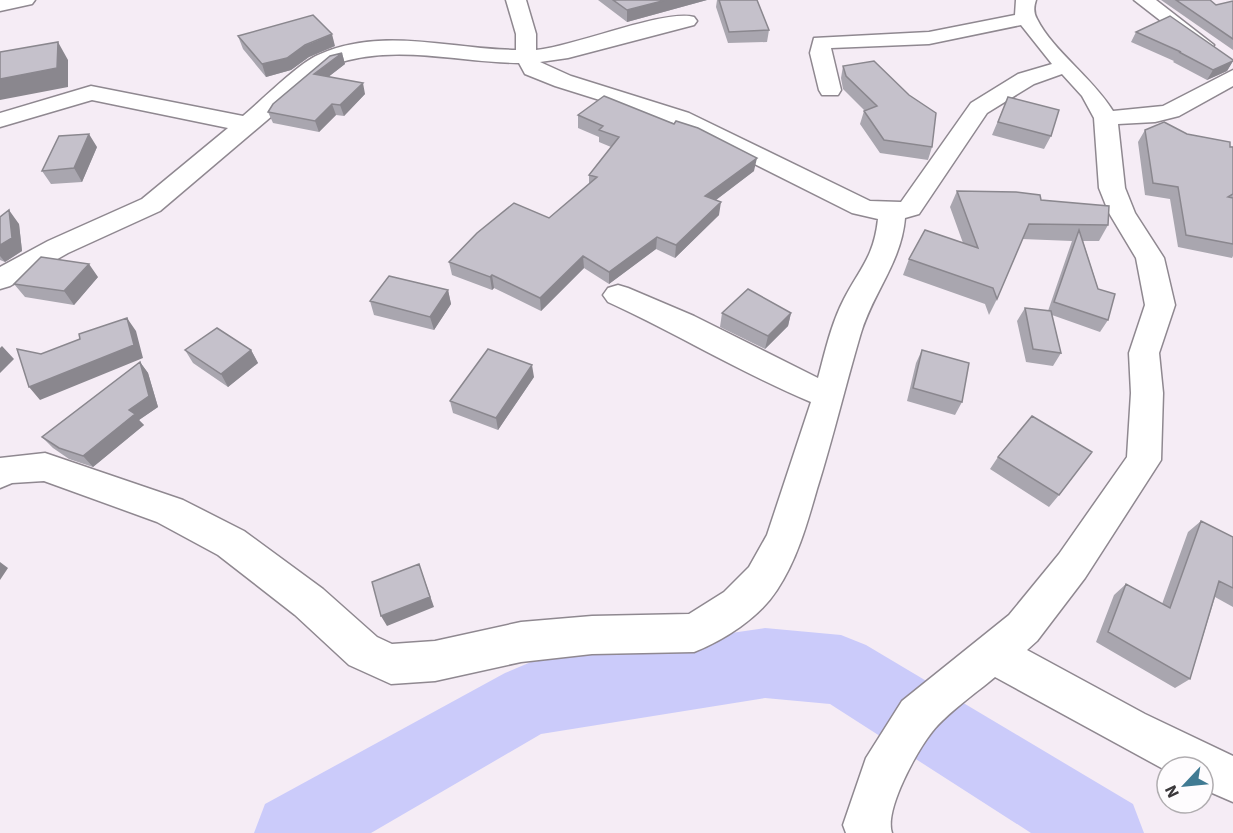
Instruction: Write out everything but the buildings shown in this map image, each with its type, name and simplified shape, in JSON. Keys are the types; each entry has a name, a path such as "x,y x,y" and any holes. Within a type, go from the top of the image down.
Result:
{"street":[{"path":"0,5 26,0"},
{"path":"516,0 526,34 526,57 533,69 562,81 681,118 861,207 892,214 909,208 979,108 1003,91 1026,79 1066,66"},
{"path":"1106,118 1155,115 1171,111 1227,64 1144,0"},
{"path":"830,90 821,53 821,42 929,38 972,32 1026,9 1066,66 1091,93 1106,118 1112,188 1122,213 1150,258 1160,305 1144,353 1147,393 1144,460 1072,566 1023,628 917,716 882,774 866,825 869,833"},
{"path":"0,279 58,247 152,206 324,60 345,51 375,46 402,46 526,57 564,53 662,24 687,21"},
{"path":"0,120 91,93 106,94 196,116 248,124"},
{"path":"3,470 45,467 170,511 231,543 309,602 363,651 391,664 435,662 521,642 592,635 694,633 738,605 763,579 784,539 829,396 845,335 858,300 889,242 892,214"},
{"path":"618,295 683,324 787,379 829,396"},
{"path":"992,653 1130,729 1233,780"}],"waterway":[{"path":"294,833 531,699 765,663 841,670 1104,833"}]}
